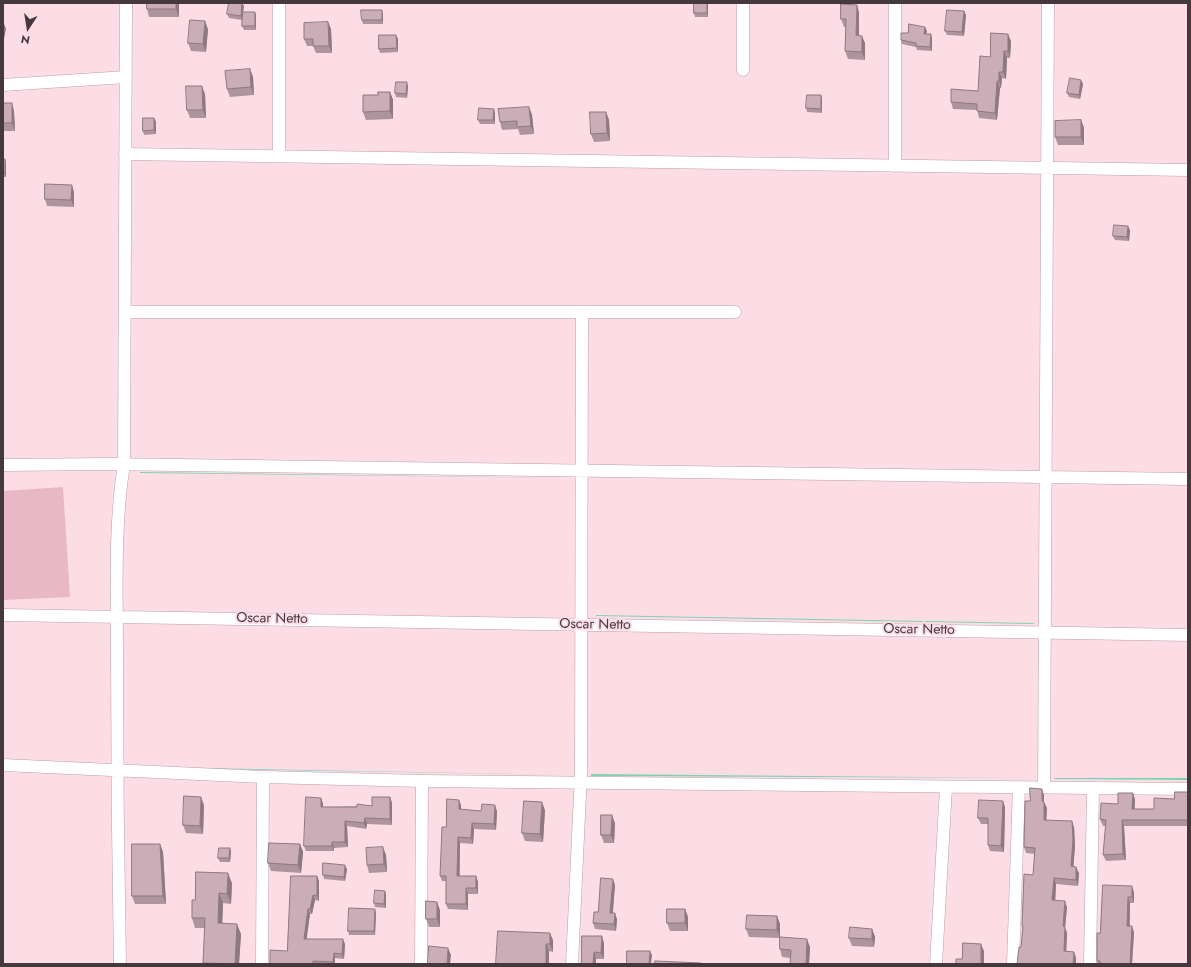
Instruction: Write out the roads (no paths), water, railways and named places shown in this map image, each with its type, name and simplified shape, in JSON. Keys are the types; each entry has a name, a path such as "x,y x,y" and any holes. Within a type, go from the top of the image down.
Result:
{"street":[{"path":"120,964 116,769 119,496 124,464 126,3"},
{"path":"278,156 279,3"},
{"path":"743,3 744,70"},
{"path":"894,166 895,3"},
{"path":"1044,787 1048,3"},
{"path":"3,84 126,76"},
{"path":"125,154 1188,170"},
{"path":"125,312 735,312"},
{"path":"572,964 580,783 582,312"},
{"path":"3,464 124,464 1188,479"},
{"name":"Oscar Netto","path":"3,615 1188,635"},
{"path":"3,765 116,769 263,777 580,783 1188,789"},
{"path":"262,964 263,777"},
{"path":"420,964 422,780"},
{"path":"936,964 946,787"},
{"path":"1013,964 1019,787"},
{"path":"1090,964 1093,788"}]}
